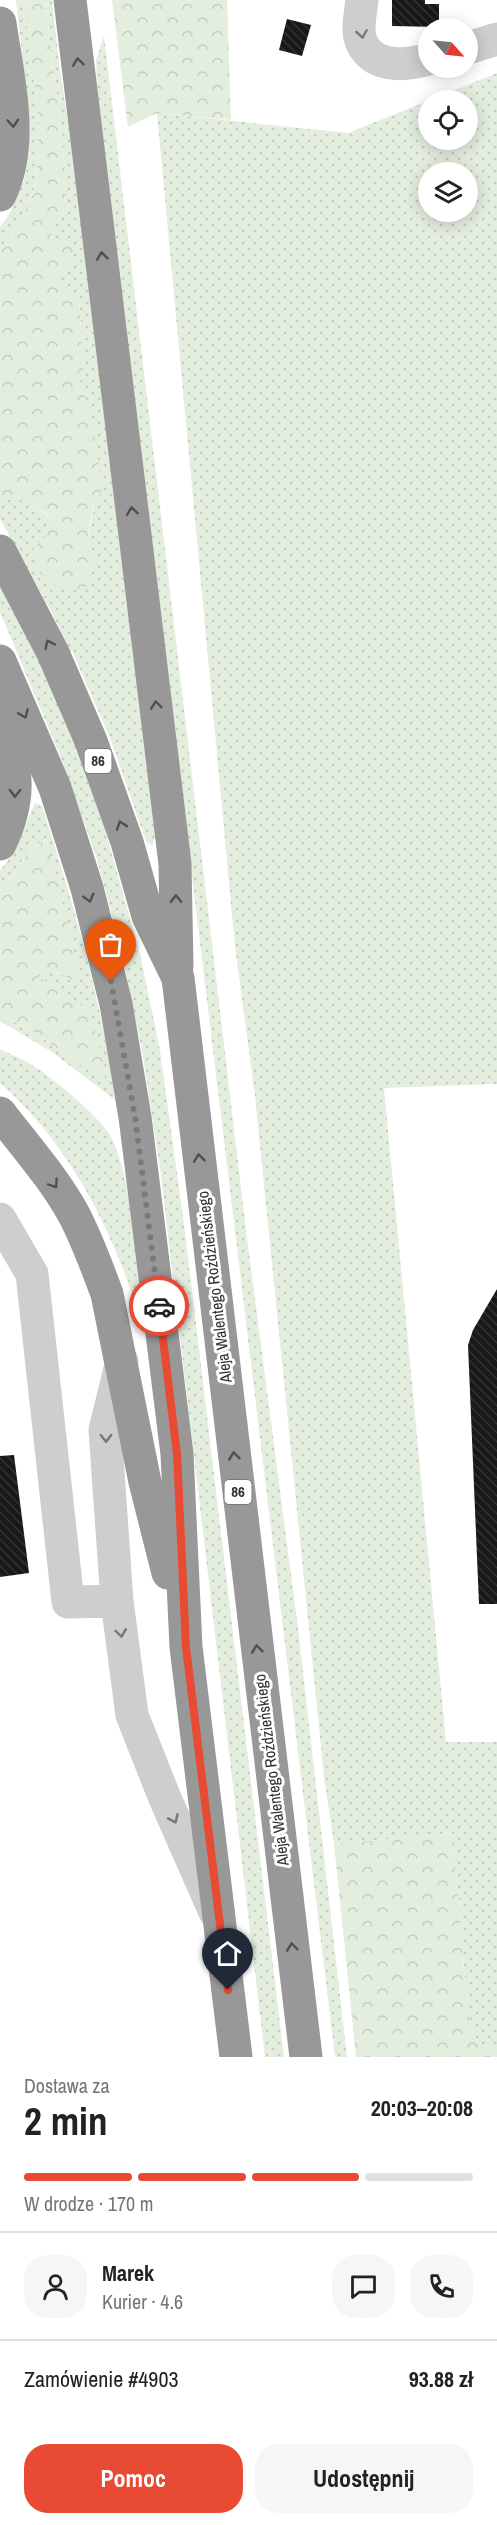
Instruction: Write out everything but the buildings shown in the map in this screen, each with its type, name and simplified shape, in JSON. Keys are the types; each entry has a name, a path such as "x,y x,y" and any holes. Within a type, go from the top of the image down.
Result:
{"highway":[{"path":"70,0 175,864 178,978"},
{"path":"0,23 14,135 9,174 0,195"},
{"name":"Aleja Walentego Roździeńskiego","path":"0,551 45,635 91,741 127,842 148,916 178,978 306,2057"},
{"path":"0,661 55,788 87,888 116,1004 135,1117 177,1454 186,1647 236,2057"},
{"path":"0,716 16,774 15,804 11,820 0,844"},
{"path":"6,1125 54,1183 73,1213 107,1294 145,1482 186,1647"}],"street":[{"path":"362,0 359,37 368,53 380,61 394,65 418,61"},
{"path":"478,45 497,39"},
{"path":"0,1219 32,1274 68,1602 117,1601"},
{"path":"0,1267 32,1274"},
{"path":"122,1361 105,1430 117,1601 132,1715 164,1796 220,1924"}],"green space":[{"path":"16,0 24,0 39,123 36,184 22,219 0,249 0,227 10,213 24,180 30,127"},
{"path":"24,0 45,0 63,146 66,190 62,216 53,228 51,237 73,245 73,263 63,274 59,286 79,302 84,367 80,381 93,419 102,492 95,500 88,539 95,565 87,586 70,592 48,581 40,573 35,559 33,549 45,537 50,518 27,502 0,499 0,249 22,219 36,184 39,123"},
{"path":"45,0 52,0 71,139 151,799 155,837 152,846 146,841 110,738 72,651 70,652 52,613 0,519 0,499 22,500 32,504 50,519 45,537 33,549 95,565 88,539 95,500 80,381 84,367 79,302 58,287 63,274 73,263 73,245 51,237 53,228 62,216 66,190 63,146"},
{"path":"112,0 227,0 231,120 157,113 128,127"},
{"path":"104,36 247,1238 298,1628 347,2057 335,2057 97,92 96,60"},
{"path":"497,73 497,1084 384,1088 446,1742 497,1742 497,2049 476,2042 467,2006 453,1833 334,1844 324,1777 255,1096 235,947 157,113 348,133 418,104 418,150 478,150 478,90 455,90"},
{"path":"0,582 35,651 74,741 104,826 140,954 160,1050 184,1224 284,2057 265,2057 160,1168 143,1056 121,950 96,856 59,753 0,612"},
{"path":"35,803 42,806 85,952 102,1025 115,1100 52,1052 0,1021 0,1014 35,1033 104,1081 49,984 37,976 50,969 71,979 56,881 47,840 32,848 0,890 0,871 15,850"},
{"path":"47,840 81,979 71,979 50,969 37,976 90,1011 105,1069 105,1082 35,1033 0,1014 0,890 32,849"},
{"path":"0,1049 28,1062 55,1081 88,1110 111,1137 123,1171 131,1211 140,1290 137,1296 133,1296 109,1236 80,1181 45,1130 0,1083"},
{"path":"453,1833 467,2006 476,2042 497,2049 497,2057 356,2057 334,1844"}],"way so far":[{"path":"111,981 135,1117 159,1306"}],"route":[{"path":"159,1306 177,1454 186,1647 228,1990"}]}
